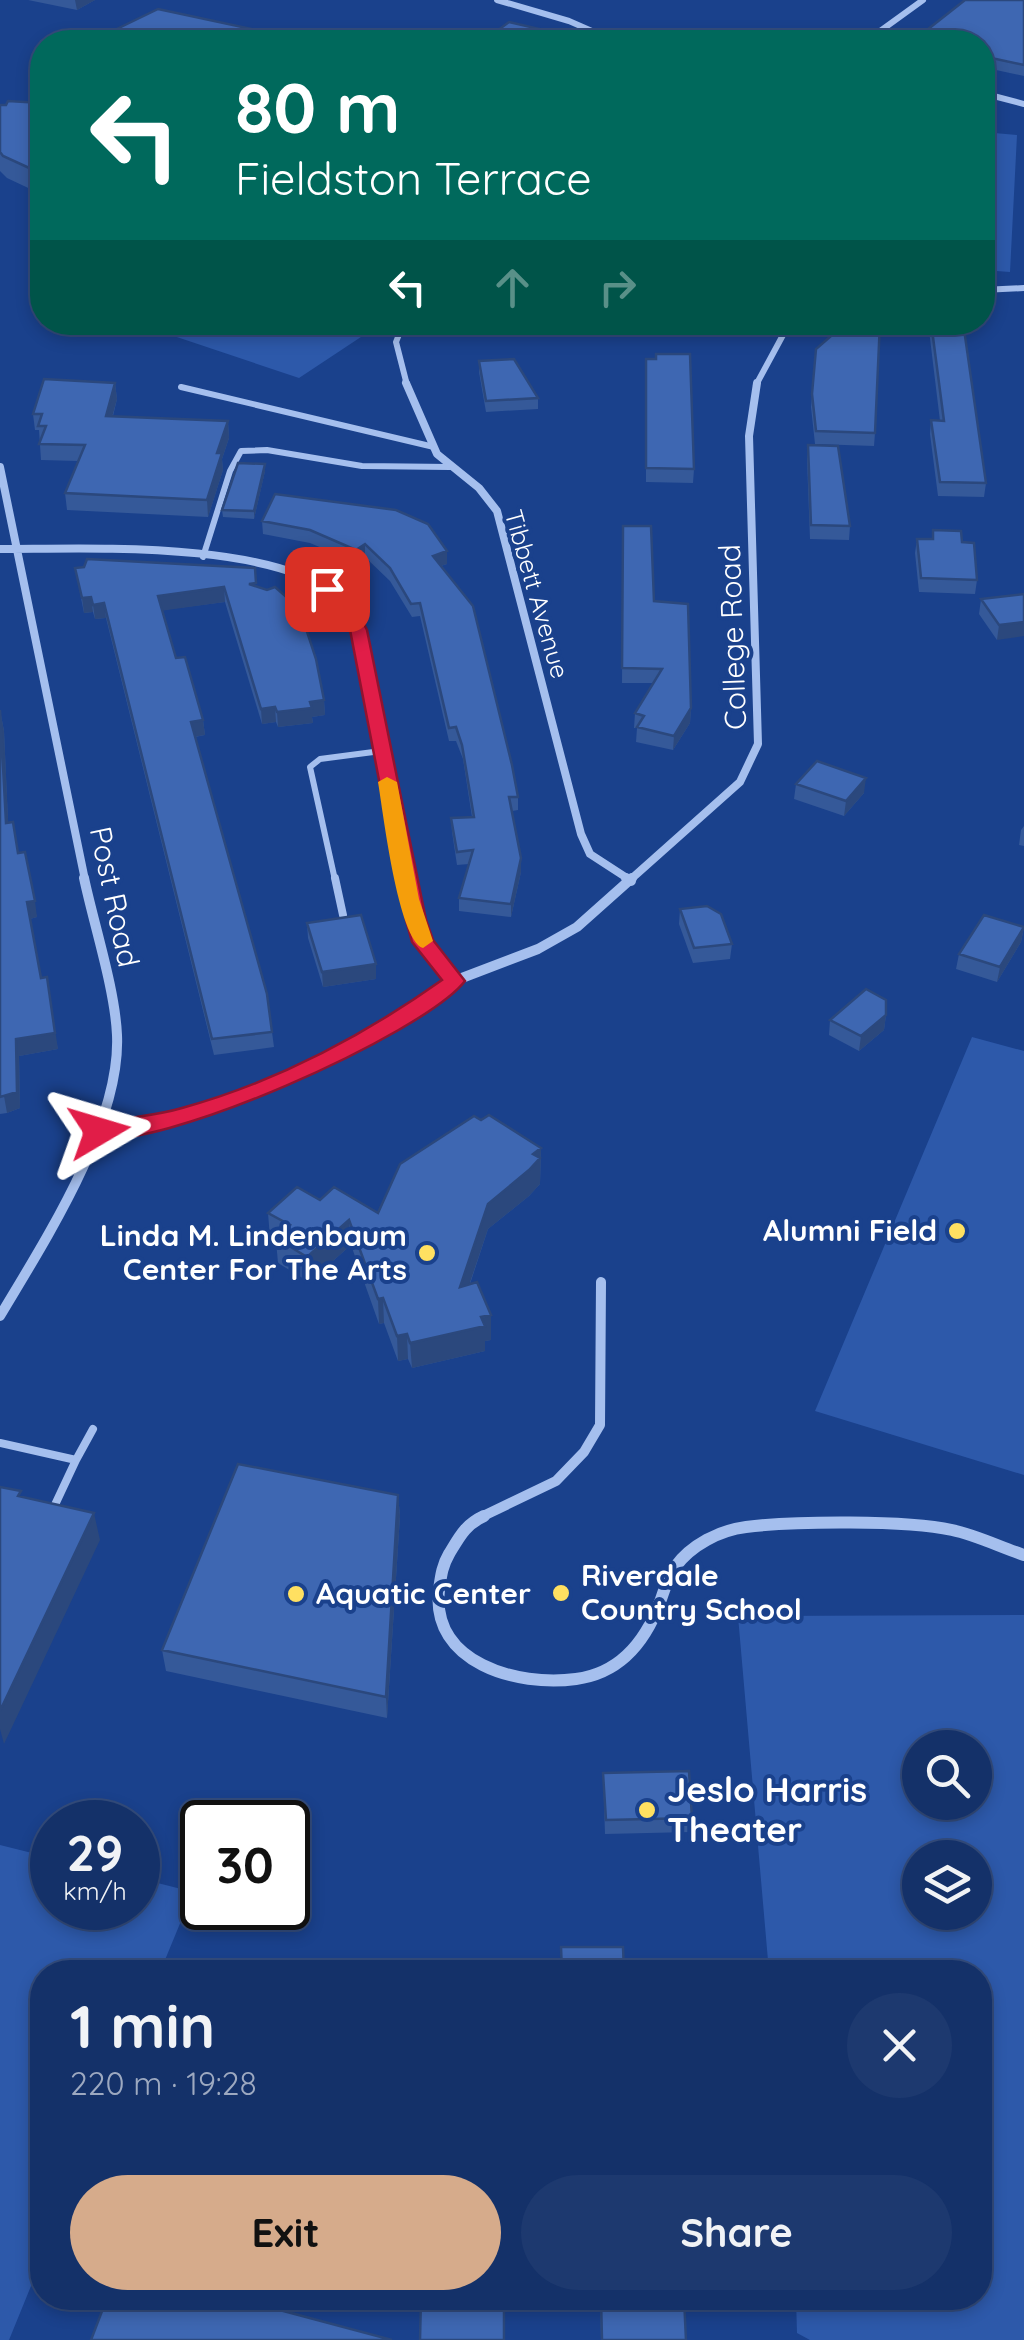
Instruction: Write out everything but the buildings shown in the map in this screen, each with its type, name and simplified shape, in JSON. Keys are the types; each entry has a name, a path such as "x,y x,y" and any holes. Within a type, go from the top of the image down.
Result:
{"street":[{"path":"497,0 590,30"},
{"path":"882,30 923,0"},
{"path":"995,96 1024,104"},
{"path":"995,289 1024,288"},
{"name":"Tibbett Avenue","path":"399,335 398,363 434,446 450,467 479,488 497,511 581,834 590,854 631,881"},
{"name":"College Road","path":"99,1131 186,1115 335,1058 386,1030 454,981 538,949 577,926 740,782 758,744 749,436 756,385 783,335"},
{"name":"Post Road","path":"0,467 117,1036 108,1101 99,1131 75,1188 0,1316"},
{"path":"0,549 203,556 282,569 343,598 358,630 414,914 423,942 454,981"},
{"path":"601,1282 600,1425 584,1452 556,1481 467,1524 442,1565 438,1610 450,1638 468,1657 497,1673 535,1681 580,1679 622,1662 648,1635 673,1568 704,1540 744,1528 907,1525 978,1537 1024,1555"}],"lane":[{"path":"181,386 235,394 383,439 434,446"},
{"path":"203,556 230,471 241,451 254,448 306,460 358,465 450,467"},
{"path":"343,914 310,768 320,759 382,751"},
{"path":"53,1509 93,1429"},
{"path":"0,1443 76,1460"}],"shaded area":[{"path":"995,133 1017,135 1010,272 995,271"},
{"path":"171,335 364,335 299,378"},
{"name":"Alumni Field","path":"972,1037 1024,1051 1024,1475 815,1411"},
{"path":"1024,1615 1024,2340 810,2340 797,2333 796,2310 992,2310 992,1960 768,1960 738,1616"},
{"path":"0,1845 30,1852 30,1930 160,1930 160,1884 180,1889 180,1924 165,1960 30,1960 30,2288 9,2340 0,2340"}],"slow traffic":[{"path":"387,782 409,899 423,941"}],"place":[{"name":"Alumni Field","path":"957,1231"},
{"name":"Linda M. Lindenbaum Center For The Arts","path":"427,1253"},
{"name":"Riverdale Country School","path":"561,1593"},
{"name":"Aquatic Center","path":"296,1594"},
{"name":"Jeslo Harris Theater","path":"647,1810"}],"route":[{"path":"99,1131 146,1126 186,1115 335,1058 386,1030 454,981 423,942 409,899 358,630 343,598 327,589"}]}
